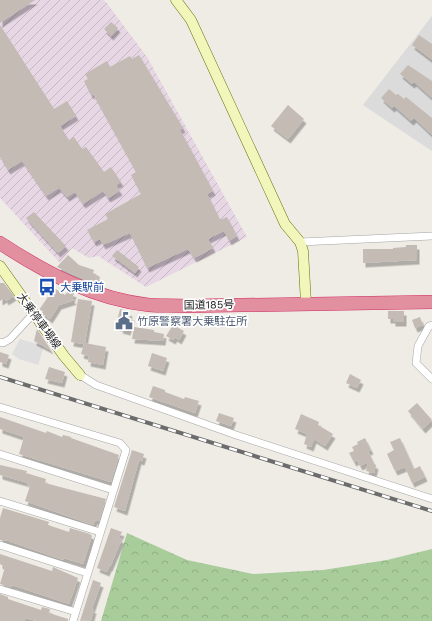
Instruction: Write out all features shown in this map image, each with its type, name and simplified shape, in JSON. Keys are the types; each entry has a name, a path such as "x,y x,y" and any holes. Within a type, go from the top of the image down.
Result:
{"highway":[{"name":"国道185号","path":"0,243 30,263 60,279 88,291 119,300 149,305 186,306 432,302"}],"street":[{"path":"176,0 191,20 285,224 300,242 303,251 306,303"},
{"path":"300,242 432,236"},
{"name":"大乗停車場線","path":"2,271 80,375"},
{"path":"0,342 3,343 10,339 34,313"},
{"path":"432,325 429,326 418,346 416,363 432,379"},
{"path":"80,375 96,385 432,500"},
{"path":"0,407 120,443 126,450 73,621"},
{"path":"0,454 113,490"},
{"path":"0,501 100,532"},
{"path":"0,545 87,573"},
{"path":"0,589 76,612"}],"shaded area":[{"path":"0,0 103,0 106,2 147,57 247,237 146,287 98,256 89,258 72,248 60,263 0,198"},
{"path":"432,16 432,151 363,105"},
{"path":"20,339 44,346 38,365 19,359 12,354"}],"green space":[{"path":"127,533 187,560 253,574 323,570 387,560 432,549 432,621 101,621"}],"building":[{"path":"0,0 35,0 0,23"},
{"path":"111,22 118,28 111,36 104,29"},
{"path":"0,25 54,109 67,101 76,116 60,126 69,140 74,137 82,149 86,147 104,172 111,167 121,182 116,185 120,191 108,198 103,191 83,204 75,192 67,197 59,188 46,196 22,161 8,170 0,157"},
{"path":"419,35 432,44 432,60 412,45"},
{"path":"139,55 183,128 180,130 213,191 207,194 220,220 227,217 237,236 229,241 224,231 208,239 213,248 194,258 188,249 147,268 130,233 103,245 100,239 94,242 87,230 108,219 105,214 141,194 131,175 136,172 93,94 91,95 84,81 88,79 85,74 107,61 110,67 130,56 132,59"},
{"path":"408,65 432,81 432,98 414,82 412,84 400,74"},
{"path":"389,89 404,99 406,97 432,118 432,135 414,118 411,121 394,106 392,108 381,98"},
{"path":"288,105 304,119 288,139 271,126"},
{"path":"34,212 66,246 58,253 26,218"},
{"path":"406,245 417,245 417,260 363,263 363,249 393,249 406,247"},
{"path":"117,250 139,267 135,273 112,256"},
{"path":"68,255 79,265 94,270 93,273 100,277 97,285 57,267"},
{"path":"0,283 4,283 14,296 6,301 5,298 0,301"},
{"path":"54,288 65,295 68,291 74,293 72,299 75,300 59,305 50,319 42,313 43,311 39,310"},
{"path":"78,299 92,301 85,343 106,347 103,365 88,362 89,356 81,354 84,344 71,342"},
{"name":"竹原警察署大乗駐在所","path":"120,309 130,312 129,316 132,316 128,331 120,329 121,327 116,326"},
{"path":"388,311 404,311 404,322 393,322 393,319 388,319"},
{"path":"420,317 423,325 415,328 412,320"},
{"path":"173,325 184,331 179,340 175,337 173,340 166,336"},
{"path":"134,327 154,330 154,332 164,334 163,341 132,339"},
{"path":"37,329 51,350 34,341"},
{"path":"0,352 9,355 6,364 0,362"},
{"path":"152,353 167,358 163,371 148,366"},
{"path":"49,367 65,372 62,383 45,379"},
{"path":"350,374 361,380 357,388 346,383"},
{"path":"153,386 184,399 185,397 199,401 195,413 149,397"},
{"path":"417,403 432,420 423,429 408,411"},
{"path":"219,413 234,418 231,426 216,421"},
{"path":"301,414 319,422 318,425 333,434 325,446 314,439 311,447 304,444 307,434 295,429"},
{"path":"0,417 46,433 47,431 62,437 63,435 71,437 119,455 111,482 19,454 24,437 0,429"},
{"path":"365,438 371,450 368,451 374,464 376,465 374,473 366,471 368,462 360,466 357,460 354,462 349,453 354,451 352,447 358,444 357,442"},
{"path":"400,438 414,469 420,466 425,477 412,483 405,467 395,471 387,454 394,450 390,442"},
{"path":"132,450 144,454 142,461 139,460 125,511 114,507"},
{"path":"0,465 27,471 26,473 46,479 45,483 106,499 99,521 95,520 93,525 25,501 30,486 27,485 28,483 0,475"},
{"path":"3,508 49,522 48,525 69,532 70,528 90,534 92,536 83,564 64,558 63,560 6,540 0,540 0,518"},
{"path":"111,528 122,532 119,538 122,539 107,572 97,568"},
{"path":"0,554 52,571 53,567 78,578 69,604 12,585 11,587 0,584 5,567 0,564"},
{"path":"93,580 101,583 92,609 94,609 91,620 80,621"},
{"path":"0,594 8,597 8,599 41,610 42,607 50,609 49,613 68,619 68,621 37,621 25,618 24,621 0,621"}],"railway":[{"path":"0,377 432,511"}],"place":[{"name":"大乗駅前","path":"47,287"},
{"name":"竹原警察署大乗駐在所","path":"124,321"}]}
